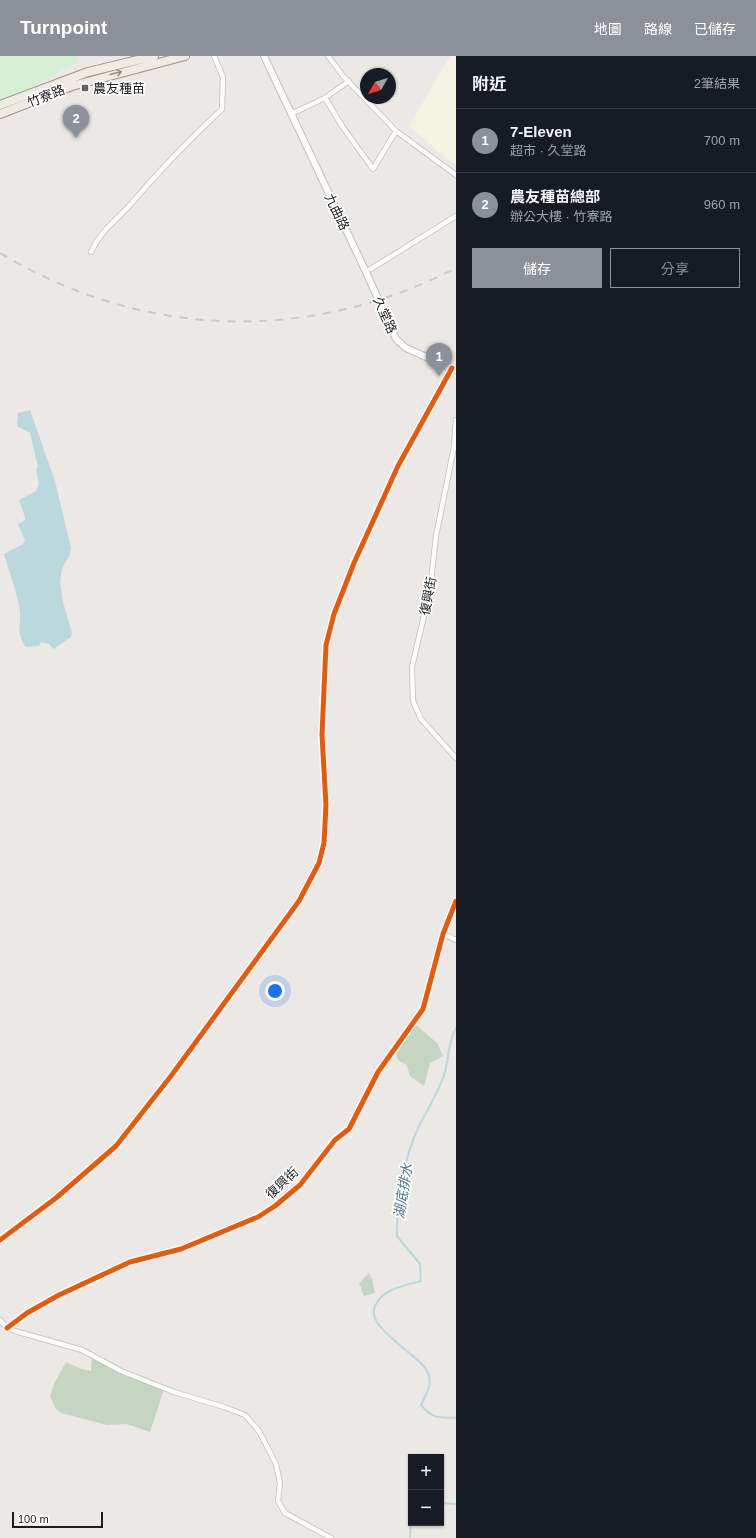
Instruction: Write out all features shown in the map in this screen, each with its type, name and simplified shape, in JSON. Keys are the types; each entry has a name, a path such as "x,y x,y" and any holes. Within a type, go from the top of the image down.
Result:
{"main road":[{"name":"竹寮路","path":"0,105 88,72 154,56"},
{"name":"竹寮路","path":"0,114 72,86 167,59 185,56"}],"street":[{"path":"91,252 106,227 129,207 181,148 222,109 223,77 214,56"},
{"name":"九曲路","path":"264,56 366,272"},
{"path":"328,56 349,81 396,131 456,175"},
{"path":"291,114 325,98 349,81"},
{"path":"325,98 342,126 373,169 396,131"},
{"path":"366,272 454,218"},
{"name":"久堂路","path":"366,272 396,339 406,348 454,369"},
{"path":"0,1240 56,1198 116,1146 171,1076 299,902 319,863 324,843 326,805 322,728 326,645 334,614 354,563 398,466 454,369"},
{"name":"復興街","path":"456,420 454,447 436,536 430,590 412,667 413,701 421,719 456,758"},
{"name":"復興街","path":"7,1328 27,1313 59,1295 130,1262 181,1249 258,1217 275,1206 300,1185 335,1140 348,1129 378,1072 423,1009 443,934 456,901"},
{"path":"443,934 456,940"},
{"path":"0,1320 7,1328 30,1337 82,1350 121,1371 174,1392 213,1403 245,1415 259,1431 276,1464 280,1483 278,1501 280,1506 285,1513 331,1538"}],"shaded area":[{"path":"450,56 456,56 456,165 437,151 409,126"}],"green space":[{"path":"0,56 77,56 78,61 0,106"},
{"path":"415,1024 437,1043 443,1056 430,1063 424,1086 410,1076 407,1065 398,1060 395,1052"},
{"path":"369,1273 375,1293 364,1296 359,1283"},
{"path":"92,1354 164,1389 150,1432 127,1424 107,1425 61,1413 56,1409 50,1396 55,1382 66,1362 81,1369 91,1371"}],"water":[{"path":"30,410 55,481 71,548 70,554 62,569 60,581 63,602 72,633 71,637 54,649 49,644 41,642 39,646 26,647 23,643 20,634 19,605 4,554 23,544 25,540 18,524 25,520 19,500 36,491 39,484 36,469 38,467 30,433 17,426 18,413"}],"waterway":[{"name":"湖底排水","path":"456,1028 451,1038 443,1079 419,1126 409,1151 400,1194 397,1236 420,1264 421,1281 401,1286 383,1295 375,1306 374,1315 378,1324 385,1332 415,1358 428,1373 430,1381 427,1393 421,1405 429,1413 436,1417 456,1418"},
{"path":"444,1503 456,1504"},
{"path":"410,1526 410,1538"}],"railway":[{"path":"0,253 55,281 111,302 168,316 226,321 284,319 342,310 400,293 456,268"}],"cycle path":[{"path":"0,1240 56,1198 116,1146 171,1076 299,901 319,863 324,843 326,805 322,735 326,645 334,614 354,563 398,466 452,368"},
{"path":"7,1328 27,1313 59,1295 130,1262 181,1249 258,1217 275,1206 300,1185 335,1140 349,1129 378,1072 423,1009 443,934 456,901"}],"place":[{"name":"農友種苗","path":"85,88"},
{"name":"農友種苗總部","path":"76,138"},
{"name":"7-Eleven","path":"439,376"}]}
